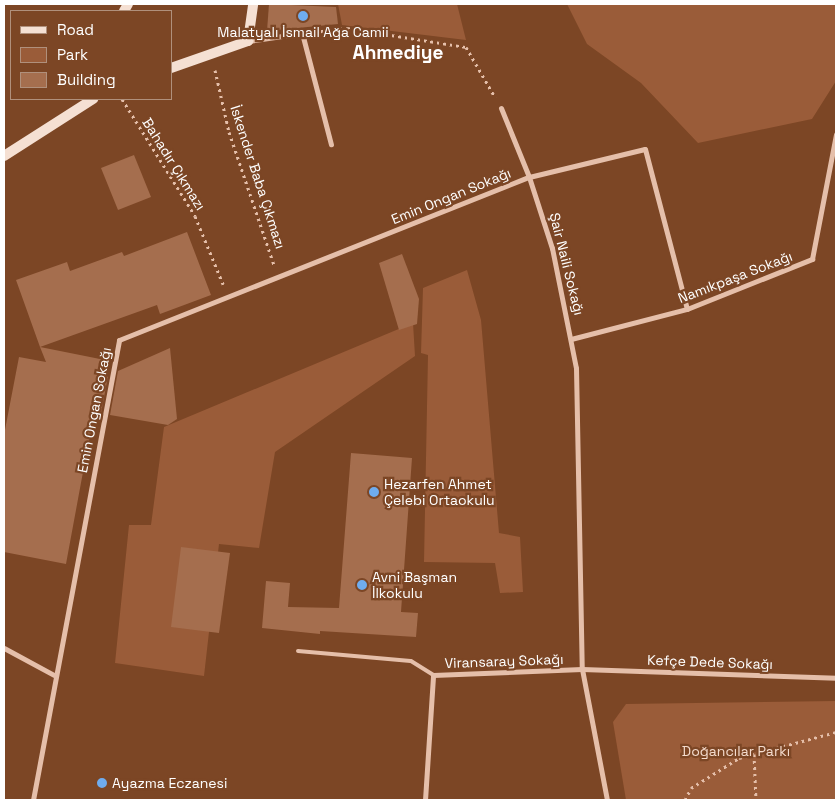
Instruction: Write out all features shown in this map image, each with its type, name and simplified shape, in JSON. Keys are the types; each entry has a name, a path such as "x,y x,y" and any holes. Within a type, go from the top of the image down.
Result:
{"street":[{"path":"248,41 253,4"},
{"path":"172,68 248,41 302,33 331,144"},
{"path":"4,156 90,100"},
{"name":"Şair Naili Sokağı","path":"501,108 529,177 552,248 576,368 582,669 607,800"},
{"name":"Namıkpaşa Sokağı","path":"571,339 687,309 812,259 836,134"},
{"name":"Emin Ongan Sokağı","path":"33,800 54,675 119,340 529,177 645,149 687,309"},
{"path":"4,648 54,675"},
{"name":"Viransaray Sokağı","path":"425,800 434,675 582,669"},
{"name":"Kefçe Dede Sokağı","path":"582,669 836,678"}],"lane":[{"path":"298,652 410,661 434,675"}],"path":[{"path":"302,33 347,28 466,47 501,108"},
{"name":"İskender Baba Çıkmazı","path":"211,55 229,132 278,277"},
{"name":"Bahadır Çıkmazı","path":"123,100 195,216 217,276 230,296"},
{"path":"685,800 690,788 739,758 836,732"},
{"path":"754,754 756,800"}],"green space":[{"path":"338,4 457,4 466,40 342,25"},
{"path":"567,4 836,4 836,81 812,119 698,143 641,83 587,44"},
{"path":"467,270 481,320 499,533 520,537 523,592 500,593 495,563 424,562 428,355 421,353 423,288"},
{"path":"413,323 415,356 275,452 259,548 219,544 204,676 115,663 129,525 151,525 164,427"},
{"name":"Doğancılar Parkı","path":"836,701 836,800 626,800 613,722 626,704"}],"building":[{"name":"Malatyalı İsmail Ağa Camii","path":"269,4 336,7 338,24 267,31"},
{"path":"134,155 151,197 118,210 101,168"},
{"path":"187,232 211,295 160,314 157,305 40,347 16,280 67,262 70,271 122,252 124,256"},
{"path":"402,254 419,299 417,324 399,330 379,263"},
{"path":"40,347 105,360 102,378 108,376 101,413 95,412 66,564 4,552 4,435 19,357 46,362"},
{"path":"170,348 177,419 168,425 110,415 118,371"},
{"path":"351,453 412,458 401,612 418,613 416,637 320,631 320,634 262,628 266,581 290,583 288,607 339,608"},
{"path":"181,547 230,553 219,633 171,627"}],"place":[{"name":"Malatyalı İsmail Ağa Camii","path":"303,16"},
{"name":"Hezarfen Ahmet Çelebi Ortaokulu","path":"374,492"},
{"name":"Avni Başman İlkokulu","path":"362,585"},
{"name":"Ayazma Eczanesi","path":"102,783"}],"district":[{"name":"Ahmediye","path":"398,53"}]}
